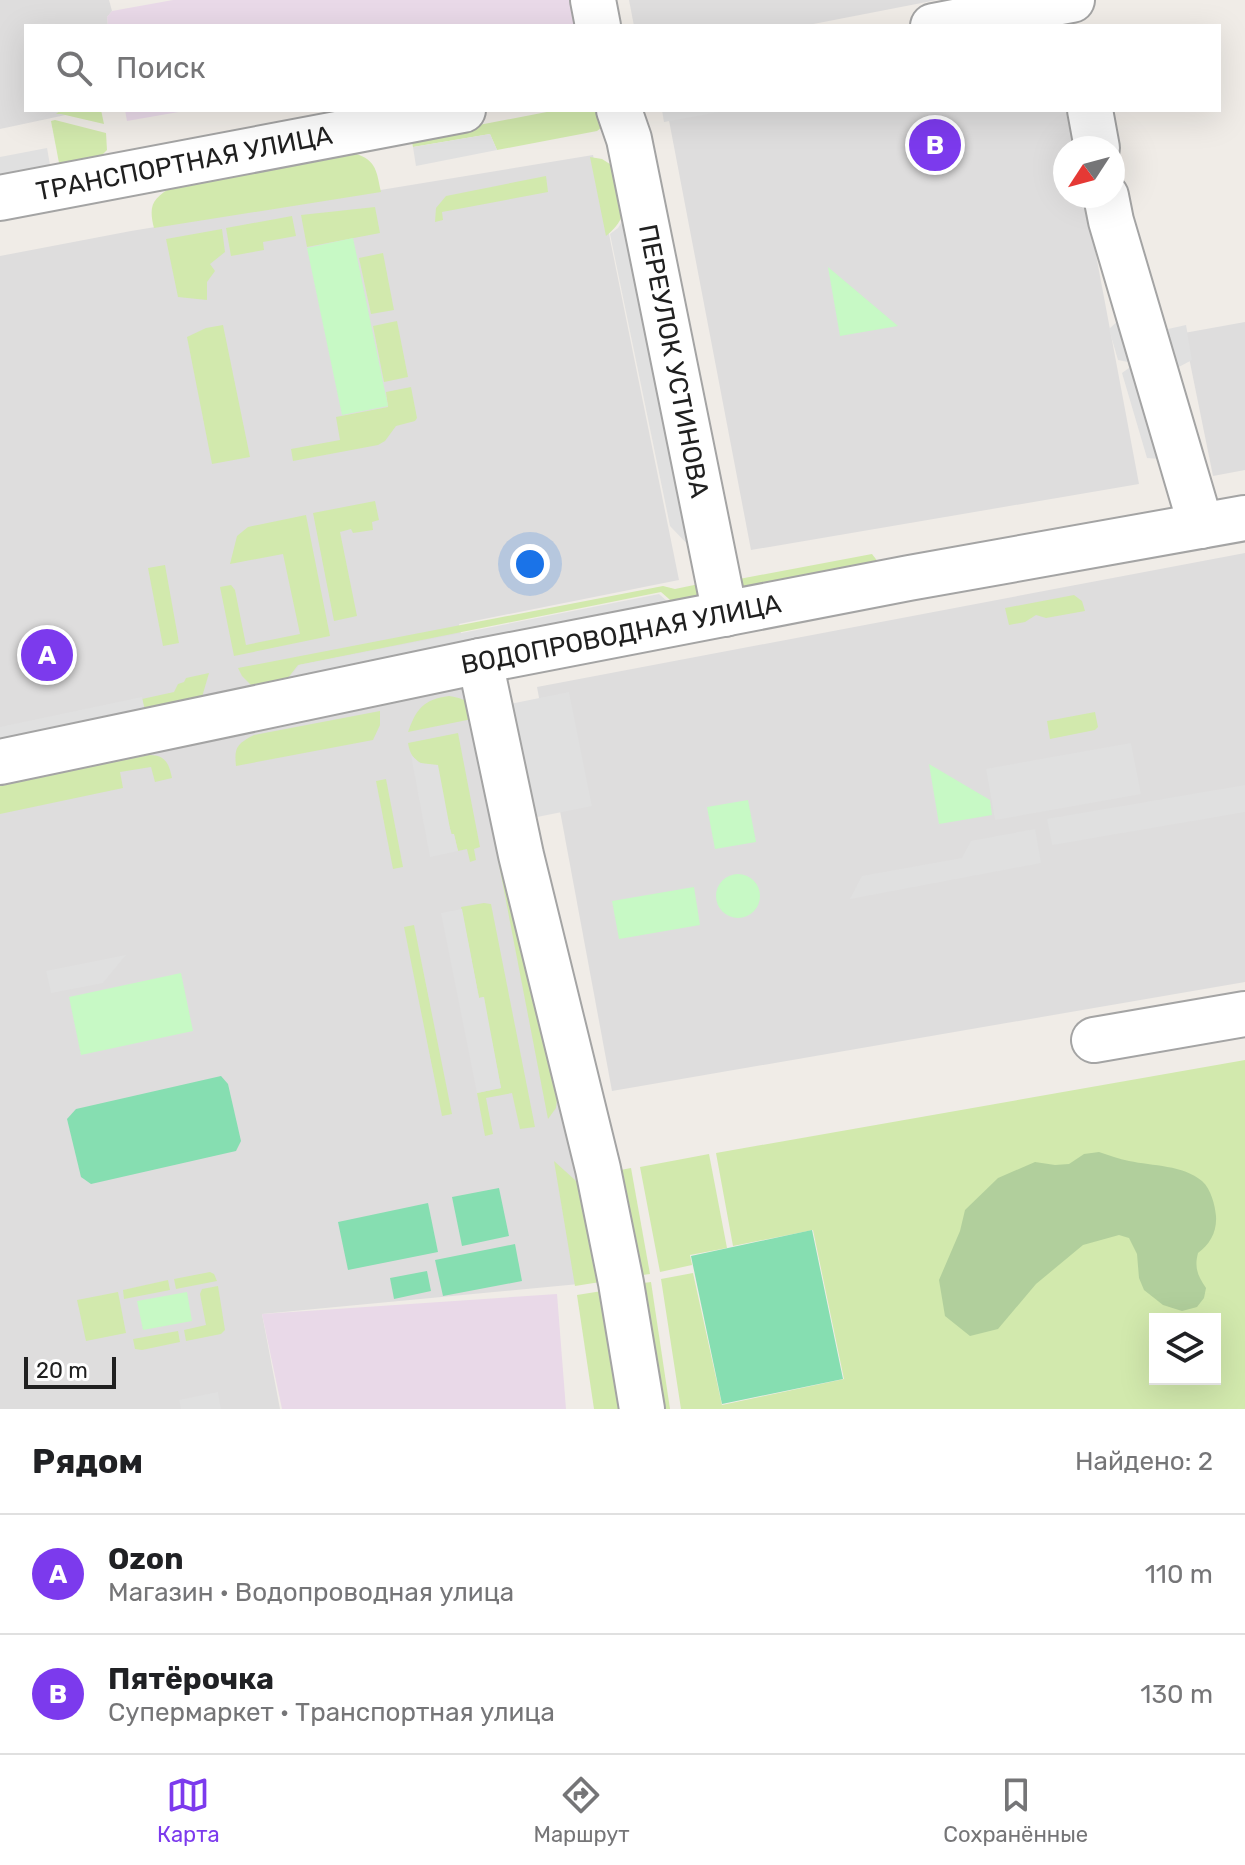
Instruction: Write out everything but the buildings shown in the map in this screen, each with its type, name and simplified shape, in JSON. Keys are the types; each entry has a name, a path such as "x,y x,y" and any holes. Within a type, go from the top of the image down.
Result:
{"street":[{"path":"593,0 598,24"},
{"path":"944,24 1071,0 1076,24"},
{"name":"ТРАНСПОРТНАЯ УЛИЦА","path":"0,198 452,112"},
{"name":"ПЕРЕУЛОК УСТИНОВА","path":"620,112 629,139 725,614"},
{"path":"1090,112 1095,136"},
{"path":"1108,208 1201,526"},
{"name":"ВОДОПРОВОДНАЯ УЛИЦА","path":"0,762 480,661 1245,518"},
{"path":"480,661 521,855 598,1169 642,1409"},
{"path":"1094,1040 1245,1014"}],"shaded area":[{"path":"0,0 109,0 112,11 107,17 108,24 24,24 24,112 80,112 0,129"},
{"path":"173,0 573,0 577,24 108,24 107,17 112,11"},
{"path":"629,0 937,0 813,24 634,24"},
{"path":"125,112 179,112 127,121"},
{"path":"662,112 719,112 664,122"},
{"path":"667,112 1069,112 1074,136 1053,136 1053,208 1087,208 1139,484 751,550"},
{"path":"490,134 497,150 416,166 413,147"},
{"path":"47,148 51,171 0,180 0,157"},
{"path":"593,155 679,580 459,624 569,1125 600,1282 262,1314 280,1409 0,1409 0,256 131,231"},
{"path":"623,220 695,552 670,526 610,234"},
{"path":"1128,312 1171,460 1147,458 1122,373 1129,368 1128,362 1118,360 1109,329"},
{"path":"1245,322 1245,470 1213,476 1184,333"},
{"path":"1186,325 1192,360 1175,369 1168,329"},
{"path":"1245,553 1245,982 612,1091 537,687"},
{"path":"659,594 675,608 283,687 299,665"},
{"path":"569,692 592,806 532,818 510,704"},
{"path":"142,697 147,721 0,752 0,727"},
{"path":"1131,743 1141,794 995,820 986,769"},
{"path":"411,755 420,763 438,765 451,834 454,834 458,851 430,857"},
{"path":"1245,785 1245,812 1052,845 1047,819"},
{"path":"1035,829 1041,863 850,899 862,876 962,858 971,841"},
{"path":"462,909 479,998 484,997 501,1088 477,1093 441,913"},
{"path":"126,955 103,983 51,993 46,971"},
{"path":"557,1294 566,1409 282,1409 262,1314"},
{"path":"218,1392 221,1409 181,1409 179,1400"}],"green space":[{"path":"101,112 104,124 61,114 56,114"},
{"path":"547,112 604,112 605,125 597,131 497,150 490,134 413,147 411,138"},
{"path":"51,121 106,133 107,150 98,159 60,168"},
{"path":"350,152 370,161 381,192 154,228 154,203 173,186"},
{"path":"590,157 602,159 613,166 622,195 620,220 606,236"},
{"path":"546,176 548,192 442,212 443,220 435,222 436,208 446,196"},
{"path":"375,207 380,233 307,247 301,215"},
{"path":"292,216 296,236 263,242 264,250 231,256 226,228"},
{"path":"222,229 225,252 210,264 215,271 207,282 207,300 178,297 166,239"},
{"path":"353,238 388,406 342,415 307,248"},
{"path":"383,253 394,310 371,314 359,258"},
{"path":"828,267 898,326 840,336"},
{"path":"397,321 408,377 384,382 373,326"},
{"path":"223,325 250,457 212,464 187,337 206,328"},
{"path":"411,387 417,418 396,426 385,441 378,445 293,461 291,449 340,440 336,417 388,407 386,392"},
{"path":"375,501 379,520 372,522 373,530 340,532 357,616 334,621 313,513"},
{"path":"306,515 330,636 234,656 220,587 231,585 235,590 246,645 300,634 283,554 230,564 237,536 248,527"},
{"path":"872,554 885,571 759,594 740,588 734,580"},
{"path":"165,565 179,643 163,646 148,568"},
{"path":"699,584 697,601 677,606 661,592 298,665 281,687 253,687 238,668 663,586 675,589"},
{"path":"1074,595 1082,601 1085,611 1046,618 1036,615 1025,622 1009,625 1005,608"},
{"path":"209,673 202,697 147,720 142,699 174,692 186,678"},
{"path":"449,696 468,702 482,717 408,732 422,706"},
{"path":"380,711 380,725 373,740 236,766 238,747 254,735"},
{"path":"1095,712 1098,727 1095,730 1050,739 1047,721"},
{"path":"458,733 480,847 474,849 476,860 470,862 467,849 458,851 430,765 414,758 408,743"},
{"path":"474,735 558,1092 556,1108 548,1119"},
{"path":"149,755 166,761 172,778 155,782 151,767 120,772 123,788 0,814 0,785"},
{"path":"929,764 990,800 992,815 939,824"},
{"path":"386,779 403,867 393,869 376,781"},
{"path":"748,800 756,842 715,849 707,807"},
{"path":"738,874 754,880 760,896 754,912 738,918 722,912 716,896 722,880"},
{"path":"694,887 700,925 619,939 612,901"},
{"path":"491,904 535,1127 520,1129 512,1093 486,1098 493,1134 485,1136 477,1093 501,1088 461,907"},
{"path":"414,925 452,1114 442,1116 404,927"},
{"path":"181,973 193,1031 81,1055 69,997"},
{"path":"1245,1060 1245,1409 681,1409 661,1279 693,1273 722,1405 844,1379 813,1230 733,1246 716,1153"},
{"path":"221,1076 228,1084 241,1141 236,1151 91,1184 81,1177 67,1119 76,1109"},
{"path":"1099,1152 1186,1172 1208,1188 1214,1202 1216,1222 1212,1237 1198,1253 1198,1272 1206,1288 1204,1298 1197,1307 1182,1311 1163,1305 1144,1290 1139,1278 1137,1254 1129,1238 1119,1235 1083,1245 1036,1284 998,1329 970,1336 945,1316 939,1280 960,1231 965,1210 998,1178 1035,1162 1069,1164 1084,1154"},
{"path":"709,1154 727,1248 690,1255 692,1265 660,1272 640,1167"},
{"path":"554,1161 580,1187 600,1282 575,1286"},
{"path":"631,1168 650,1274 635,1276 615,1171"},
{"path":"499,1188 509,1236 462,1246 452,1197"},
{"path":"428,1203 438,1252 348,1270 338,1222"},
{"path":"812,1230 843,1379 722,1404 691,1256"},
{"path":"515,1244 522,1281 443,1296 435,1260"},
{"path":"427,1271 431,1291 394,1299 390,1278"},
{"path":"210,1272 217,1281 176,1289 174,1279"},
{"path":"168,1280 170,1290 124,1299 123,1290"},
{"path":"651,1282 670,1409 656,1409 636,1284"},
{"path":"218,1286 225,1330 221,1334 186,1341 184,1330 206,1325 200,1294 202,1289"},
{"path":"602,1291 619,1409 594,1409 577,1295"},
{"path":"118,1292 126,1333 86,1341 77,1300"},
{"path":"187,1292 192,1321 143,1330 137,1301"},
{"path":"178,1331 180,1342 135,1349 133,1339"}],"place":[{"name":"Пятёрочка","path":"935,145"},
{"name":"Ozon","path":"47,655"}]}
